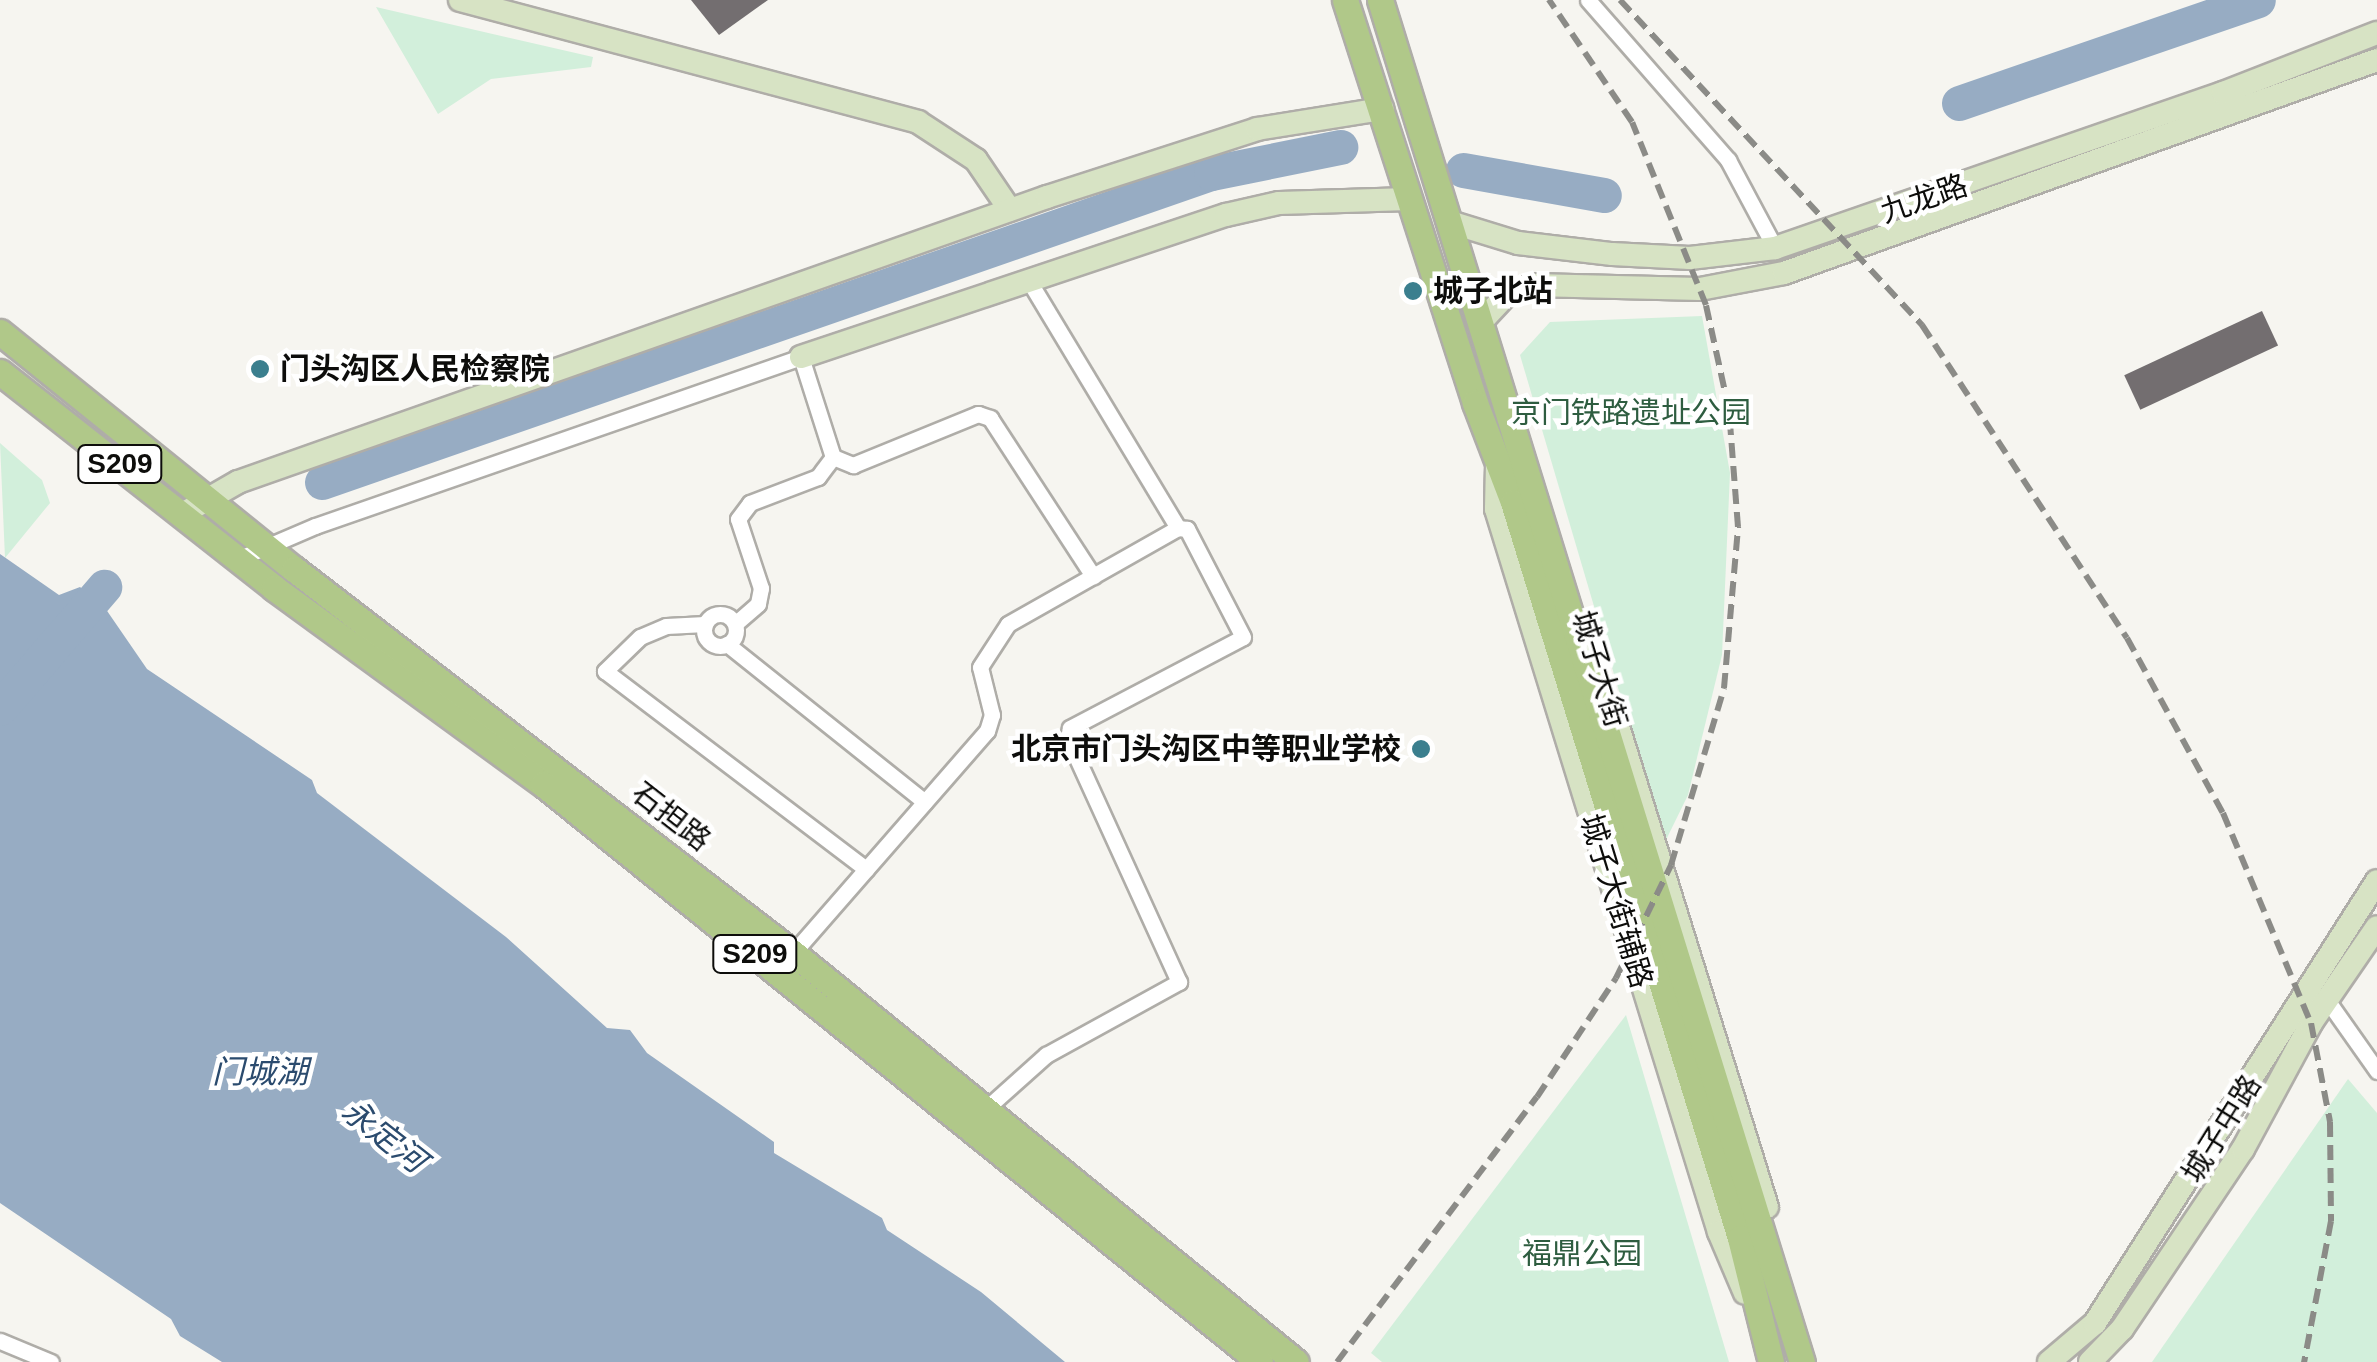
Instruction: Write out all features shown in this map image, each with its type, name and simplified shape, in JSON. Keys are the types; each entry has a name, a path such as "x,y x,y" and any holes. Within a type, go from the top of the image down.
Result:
{"main road":[{"path":"460,0 506,5 918,122 976,160 1010,210"},
{"name":"城子大街","path":"1345,0 1409,199 1507,458 1802,1362"},
{"name":"城子大街","path":"1380,0 1453,223 1480,323 1507,458 1734,1219 1772,1362"},
{"name":"九龙路","path":"1453,223 1518,244 1612,254 1690,258 1775,248 2223,93 2377,32"},
{"name":"九龙路","path":"1480,323 1506,295 1533,284 1700,288 1784,273 2377,60"},
{"path":"184,514 209,496 1010,210 1257,129 1382,108"},
{"path":"800,358 1028,279 1279,203 1409,199"},
{"name":"石担路","path":"0,332 209,496 267,547 793,953 1260,1362"},
{"name":"石担路","path":"0,372 238,559 543,784 1296,1362"},
{"name":"城子中路","path":"2049,1362 2095,1323 2377,881"},
{"name":"城子中路","path":"2090,1362 2122,1329 2243,1148 2327,1000 2377,926"}],"street":[{"path":"1588,0 1728,160 1775,248"},
{"path":"1028,279 1178,528"},
{"path":"238,559 800,358 833,458"},
{"path":"833,458 853,465 978,414 990,418 1093,576"},
{"path":"727,644 735,624 758,604 760,588 738,519 750,503 818,477 833,458"},
{"path":"793,953 987,730 992,715 980,667 988,649 1008,624 1178,528 1187,529 1243,637 1070,728 1068,738 1179,982 1046,1055 978,1118"},
{"path":"735,624 722,614 706,624 666,626 640,637 605,671 866,870"},
{"path":"706,624 708,640 727,644 925,802"},
{"path":"2327,1000 2377,1071"},
{"path":"0,1341 52,1362"}],"green space":[{"path":"376,7 593,57 591,67 491,79 438,114"},
{"name":"京门铁路遗址公园","path":"1702,316 1730,473 1722,655 1688,795 1664,844 1520,355 1550,322"},
{"path":"0,443 42,480 50,503 5,558"},
{"name":"福鼎公园","path":"1626,1015 1729,1362 1382,1362 1371,1353"},
{"path":"2348,1079 2377,1113 2377,1362 2152,1362"}],"water":[{"name":"门城湖","path":"0,554 59,595 80,587 103,605 147,669 312,780 317,793 506,937 607,1028 630,1030 647,1053 774,1142 774,1153 882,1218 887,1230 981,1292 1065,1362 222,1362 180,1336 171,1319 0,1203"}],"building":[{"path":"691,0 768,0 719,35"},
{"path":"2262,311 2278,345 2140,410 2124,375"}],"waterway":[{"path":"1959,103 2258,0"},
{"path":"322,482 1211,173 1340,147"},
{"path":"1463,170 1604,195"},
{"path":"0,708 104,587"}],"railway":[{"path":"1337,1362 1537,1097 1616,978 1671,865 1724,688 1738,527 1729,410 1706,305 1632,122 1549,0"},
{"path":"1620,0 1922,325 2127,638 2223,813 2311,1023 2330,1122 2331,1221 2304,1362"}],"place":[{"name":"城子北站","path":"1413,291"},
{"name":"门头沟区人民检察院","path":"260,369"},
{"name":"北京市门头沟区中等职业学校","path":"1421,749"}],"water label":[{"name":"永定河","path":"384,1136"}]}
